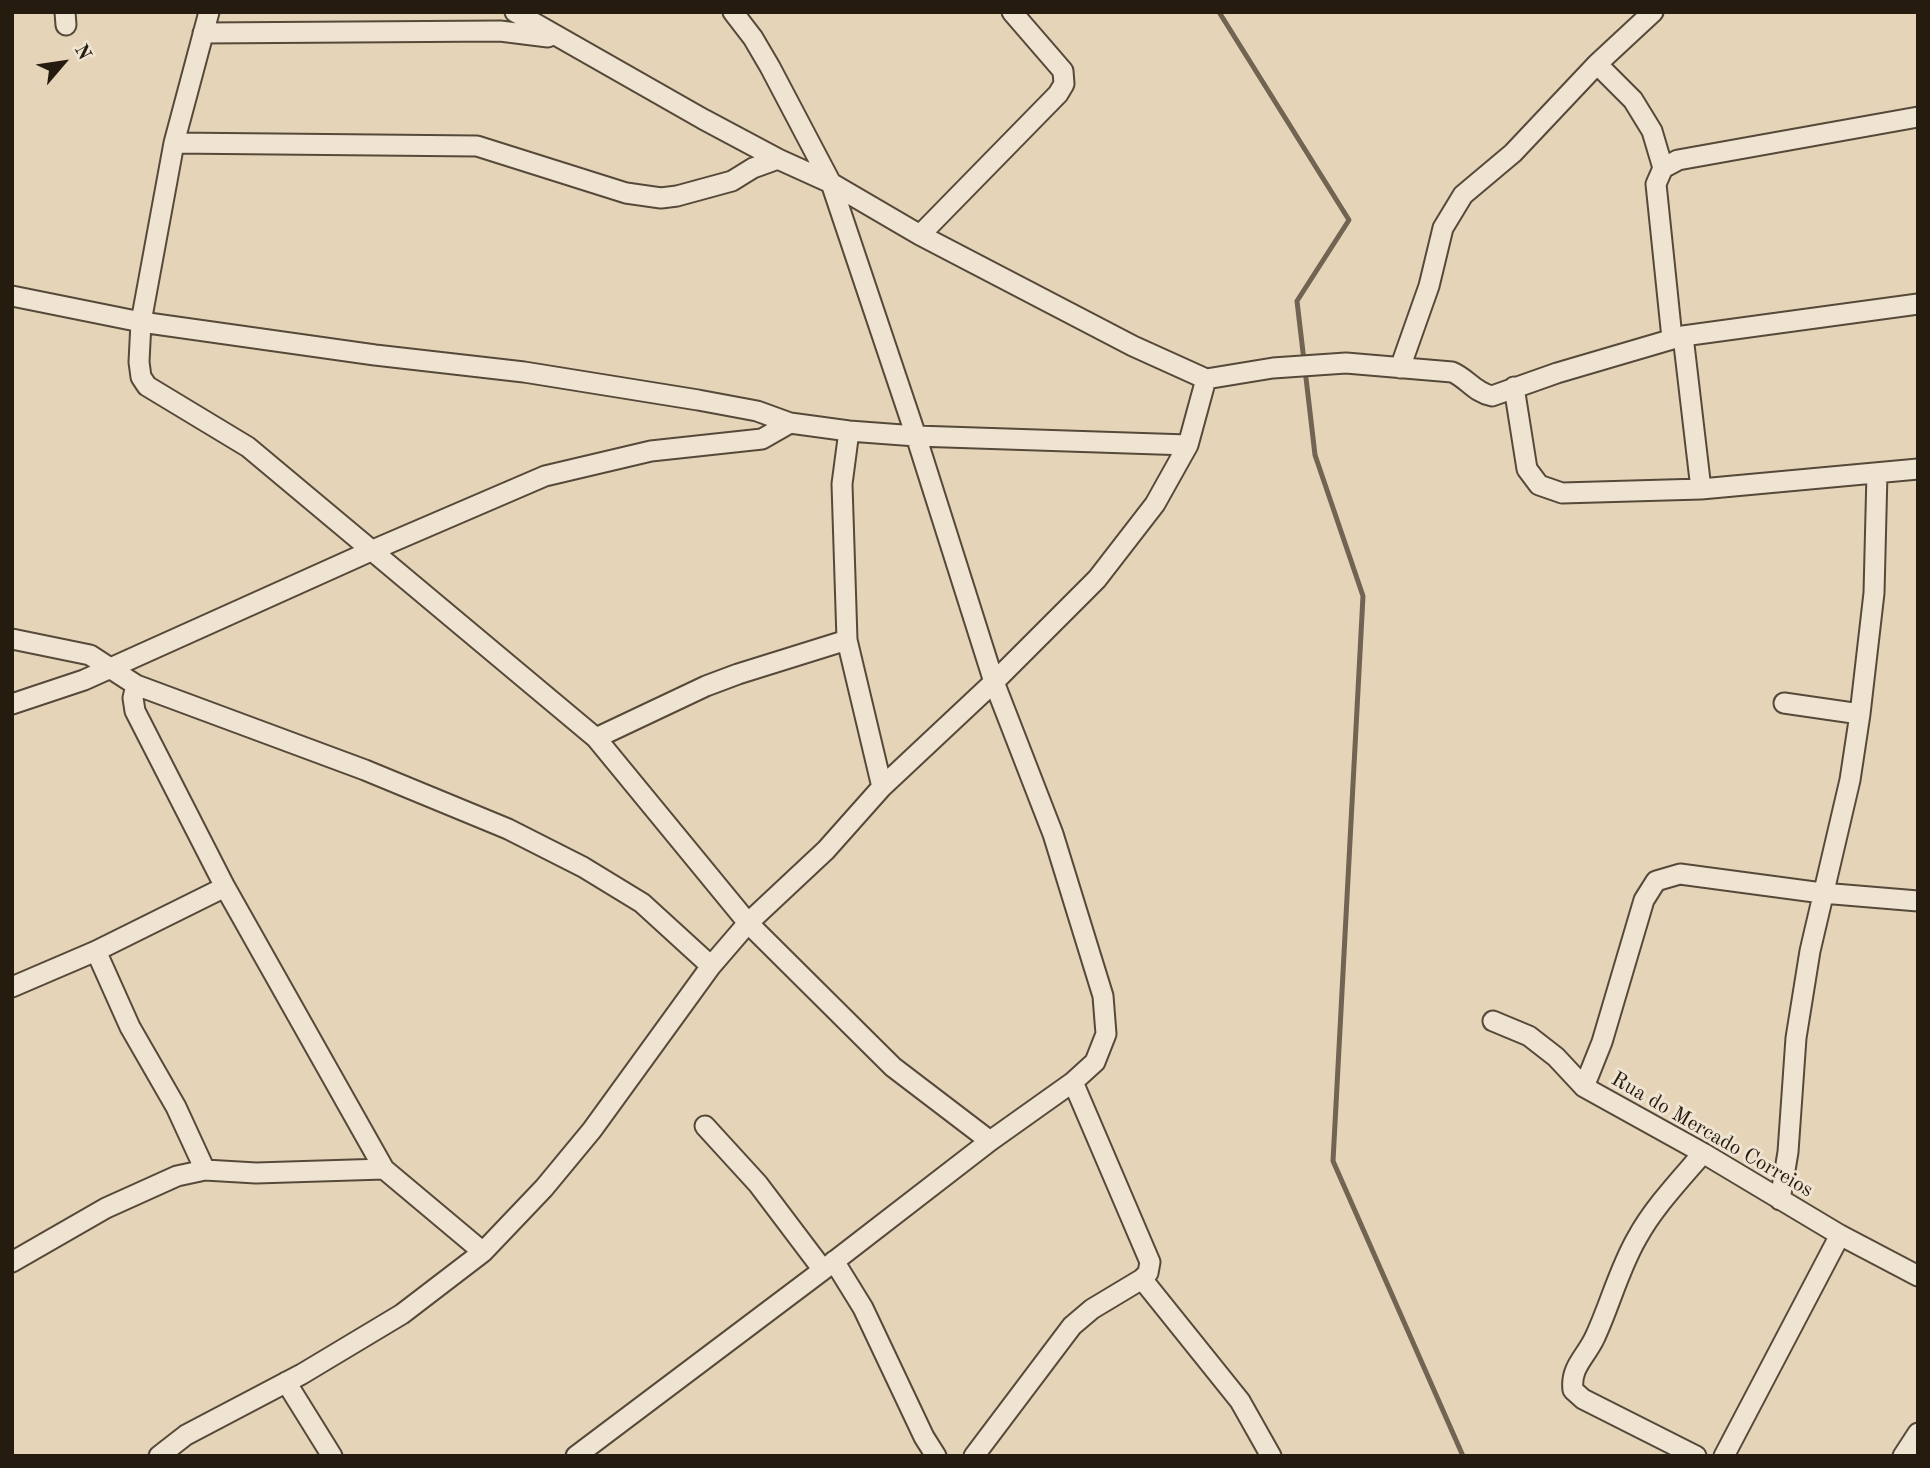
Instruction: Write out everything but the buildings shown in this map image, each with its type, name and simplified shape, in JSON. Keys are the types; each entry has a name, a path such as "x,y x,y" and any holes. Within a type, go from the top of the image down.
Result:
{"street":[{"path":"209,12 174,143 141,322 139,362 141,377 147,386 248,447 596,738 748,923 893,1067 990,1141"},
{"path":"515,12 557,38 778,159 831,183 920,235 1133,346 1206,379 1273,368 1346,363 1452,372 1461,376 1475,389 1492,396 1677,337 1918,304"},
{"path":"576,1456 990,1141 1073,1082 1095,1062 1106,1034 1103,996 1053,834 994,682 916,436 831,183 770,66 733,12"},
{"path":"920,235 1058,94 1063,84 1063,71 1012,12"},
{"path":"1400,368 1429,286 1443,228 1463,195 1513,153 1597,64 1653,12"},
{"path":"203,33 500,31 557,38"},
{"path":"1597,64 1633,100 1652,131 1663,168"},
{"path":"1701,489 1656,184 1663,168 1678,160 1918,117"},
{"path":"174,143 477,146 626,194 661,198 677,197 732,181 753,168 778,159"},
{"path":"12,296 141,322 375,355 524,372 745,409 790,423 849,431 916,436 1188,445"},
{"path":"159,1456 186,1435 286,1382 402,1314 483,1252 544,1188 592,1130 711,966 748,923 826,850 882,787 994,682 1097,579 1155,504 1188,445 1206,379"},
{"path":"1514,387 1527,469 1539,485 1562,493 1701,489 1918,469"},
{"path":"12,704 84,680 545,476 651,451 762,439 790,423"},
{"path":"849,431 842,484 847,640 882,787"},
{"path":"1780,1200 1788,1152 1796,1038 1822,892 1850,780 1860,714 1874,593 1877,473"},
{"path":"12,639 90,655 136,685 365,770 508,829 583,867 642,903 711,966"},
{"path":"596,738 706,686 847,640"},
{"path":"136,685 133,698 135,711 225,887 384,1169 483,1252"},
{"path":"1784,703 1860,714"},
{"path":"1584,1087 1602,1042 1644,900 1656,881 1681,874 1918,901"},
{"path":"12,987 96,950 225,887"},
{"path":"96,950 130,1027 176,1107 205,1170"},
{"name":"Rua do Mercado Correios","path":"1493,1021 1529,1036 1556,1057 1584,1087 1703,1153 1840,1235 1918,1276"},
{"path":"974,1456 1072,1326 1092,1309 1148,1273 1150,1262 1073,1082"},
{"path":"705,1126 863,1308 923,1437 936,1456"},
{"path":"1696,1456 1583,1399 1573,1390 1572,1377 1579,1360 1594,1340 1637,1238 1665,1197 1703,1153"},
{"path":"12,1262 142,1190 177,1176 205,1170 256,1173 384,1169"},
{"path":"1724,1456 1840,1235"},
{"path":"1142,1279 1240,1401 1271,1456"},
{"path":"286,1382 332,1456"},
{"path":"1903,1456 1918,1433"}],"waterway":[{"path":"1219,12 1349,220 1297,301 1315,455 1363,596 1333,1161 1463,1456"}]}
